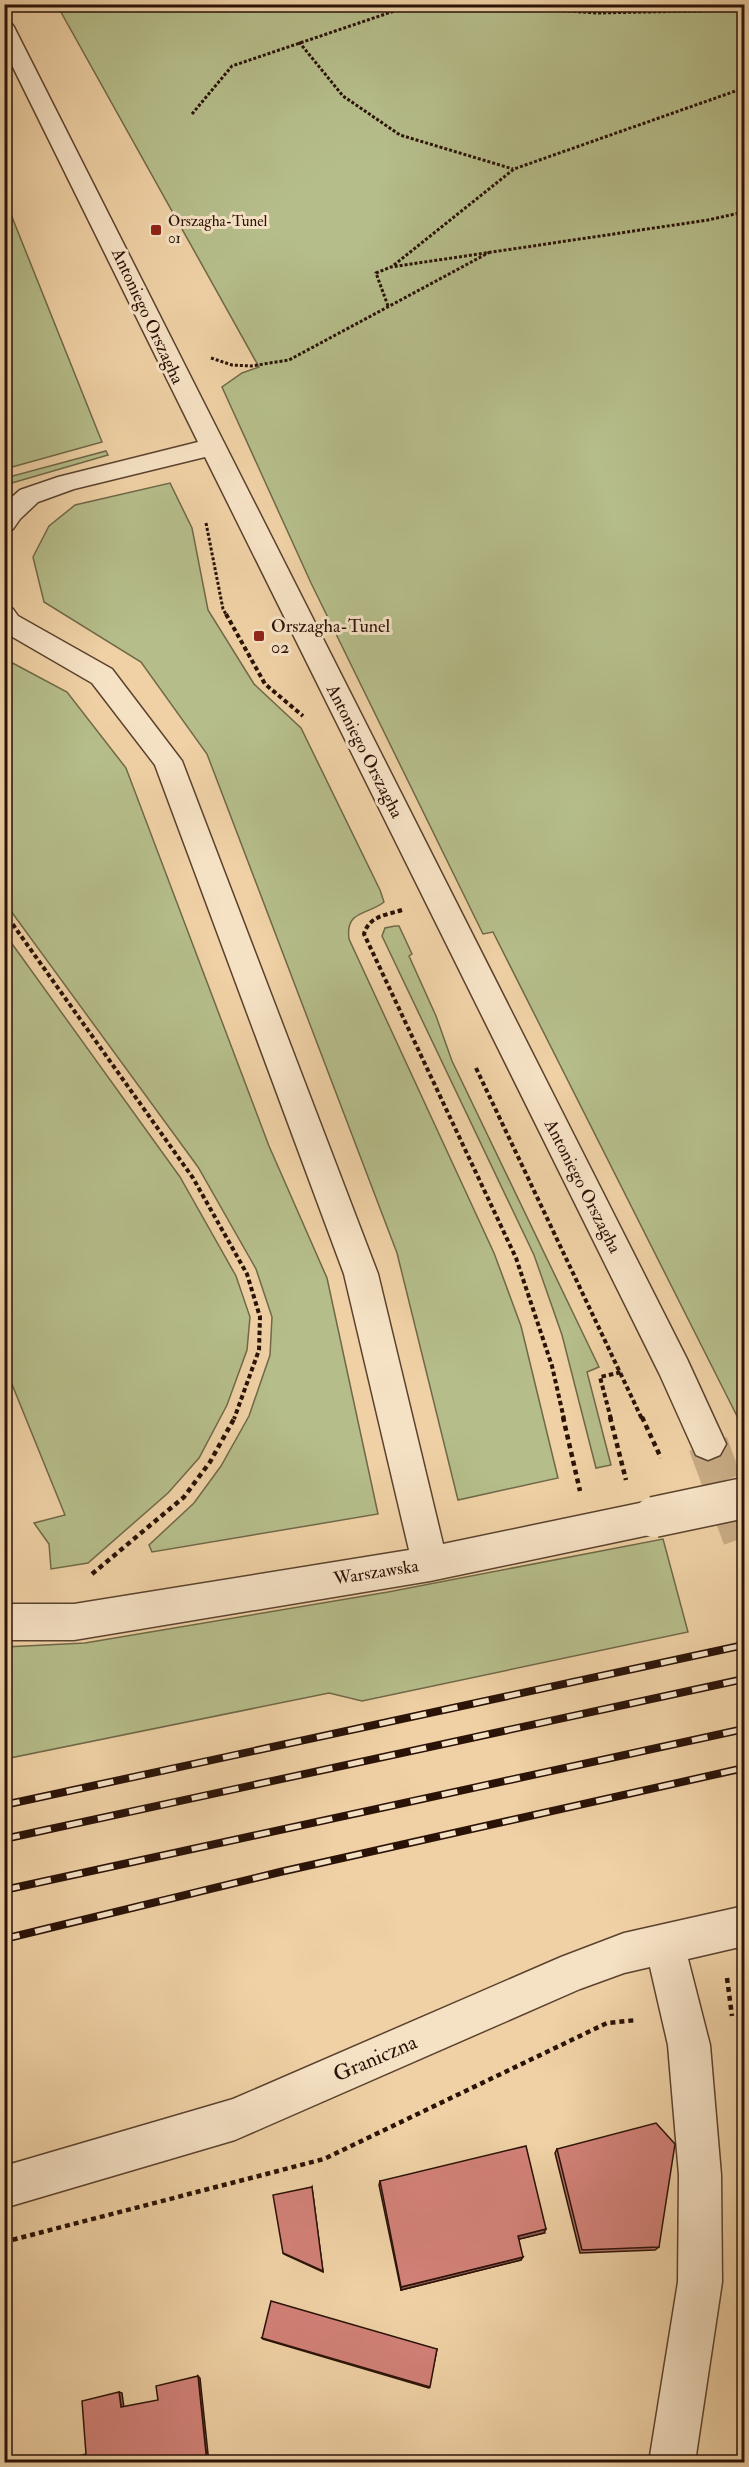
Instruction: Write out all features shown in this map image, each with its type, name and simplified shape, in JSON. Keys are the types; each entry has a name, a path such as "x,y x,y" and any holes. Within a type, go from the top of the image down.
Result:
{"street":[{"name":"Antoniego Orszagha","path":"4,27 675,1370 708,1444"},
{"path":"4,523 10,513 29,496 67,483 212,447"},
{"path":"4,615 9,623 102,676 168,761 361,1274 430,1564"},
{"name":"Warszawska","path":"4,1623 74,1622 430,1564 744,1498"},
{"name":"Graniczna","path":"4,2187 235,2119 575,1971 624,1953 742,1927"},
{"path":"663,1944 690,2045 700,2175 700,2282 672,2463"}],"path":[{"path":"192,114 232,66 415,4"},
{"path":"454,4 480,10 525,8 597,12 744,10"},
{"path":"299,42 343,96 400,135 514,169"},
{"path":"391,267 514,169 744,88"},
{"path":"388,306 376,273 391,267 493,250 708,220 744,212"},
{"path":"204,356 232,365 251,366 289,360 493,250"},
{"path":"203,517 208,528 223,609 265,684 308,720"},
{"path":"405,909 370,919 365,925 364,934 516,1258 552,1366 581,1493"},
{"path":"4,912 193,1178 247,1274 260,1317 259,1350 242,1400 210,1462 184,1497 88,1577"},
{"path":"474,1060 480,1080 622,1372 661,1458"},
{"path":"622,1372 600,1377 627,1484"},
{"path":"4,2242 324,2159 607,2022 637,2020"}],"green space":[{"path":"57,5 744,5 744,1430 493,932 483,934 311,583 222,387 242,373 259,367"},
{"path":"4,197 102,442 5,469 4,469"},
{"path":"106,451 108,455 5,485 5,478"},
{"path":"170,483 192,528 208,610 254,684 301,728 380,890 384,902 354,918 349,930 349,939 494,1253 521,1326 558,1478 458,1500 397,1253 207,754 141,662 44,602 33,557 49,526 75,505"},
{"path":"5,659 67,692 126,768 269,1146 327,1278 378,1514 152,1552 149,1545 194,1503 221,1466 249,1416 270,1355 272,1317 256,1269 198,1167 5,903"},
{"path":"399,926 412,954 409,956 436,1016 452,1061 599,1367 587,1372 611,1465 596,1468 562,1335 534,1255 382,936 385,928"},
{"path":"5,934 180,1177 236,1276 250,1317 247,1350 227,1405 199,1458 168,1493 88,1563 51,1569 49,1544 34,1523 65,1515 5,1367"},
{"path":"663,1539 688,1632 362,1701 329,1693 5,1759 5,1647 85,1643 388,1592"}],"building":[{"path":"656,2123 675,2144 659,2247 582,2250 557,2149"},
{"path":"526,2146 546,2229 518,2236 523,2257 401,2287 380,2181"},
{"path":"312,2187 323,2271 283,2253 273,2195"},
{"path":"271,2301 437,2349 430,2387 262,2338"},
{"path":"198,2376 207,2463 72,2463 71,2458 86,2454 82,2401 119,2392 121,2407 158,2400 156,2386"},
{"path":"4,2428 8,2463 4,2463"}],"tunnel":[{"path":"708,1444 744,1541"}],"railway":[{"path":"4,1805 744,1645"},
{"path":"4,1839 744,1679"},
{"path":"4,1890 744,1729"},
{"path":"4,1939 280,1872 744,1768"}],"place":[{"name":"Orszagha-Tunel 01","path":"156,230"},
{"name":"Orszagha-Tunel 02","path":"259,636"}]}
